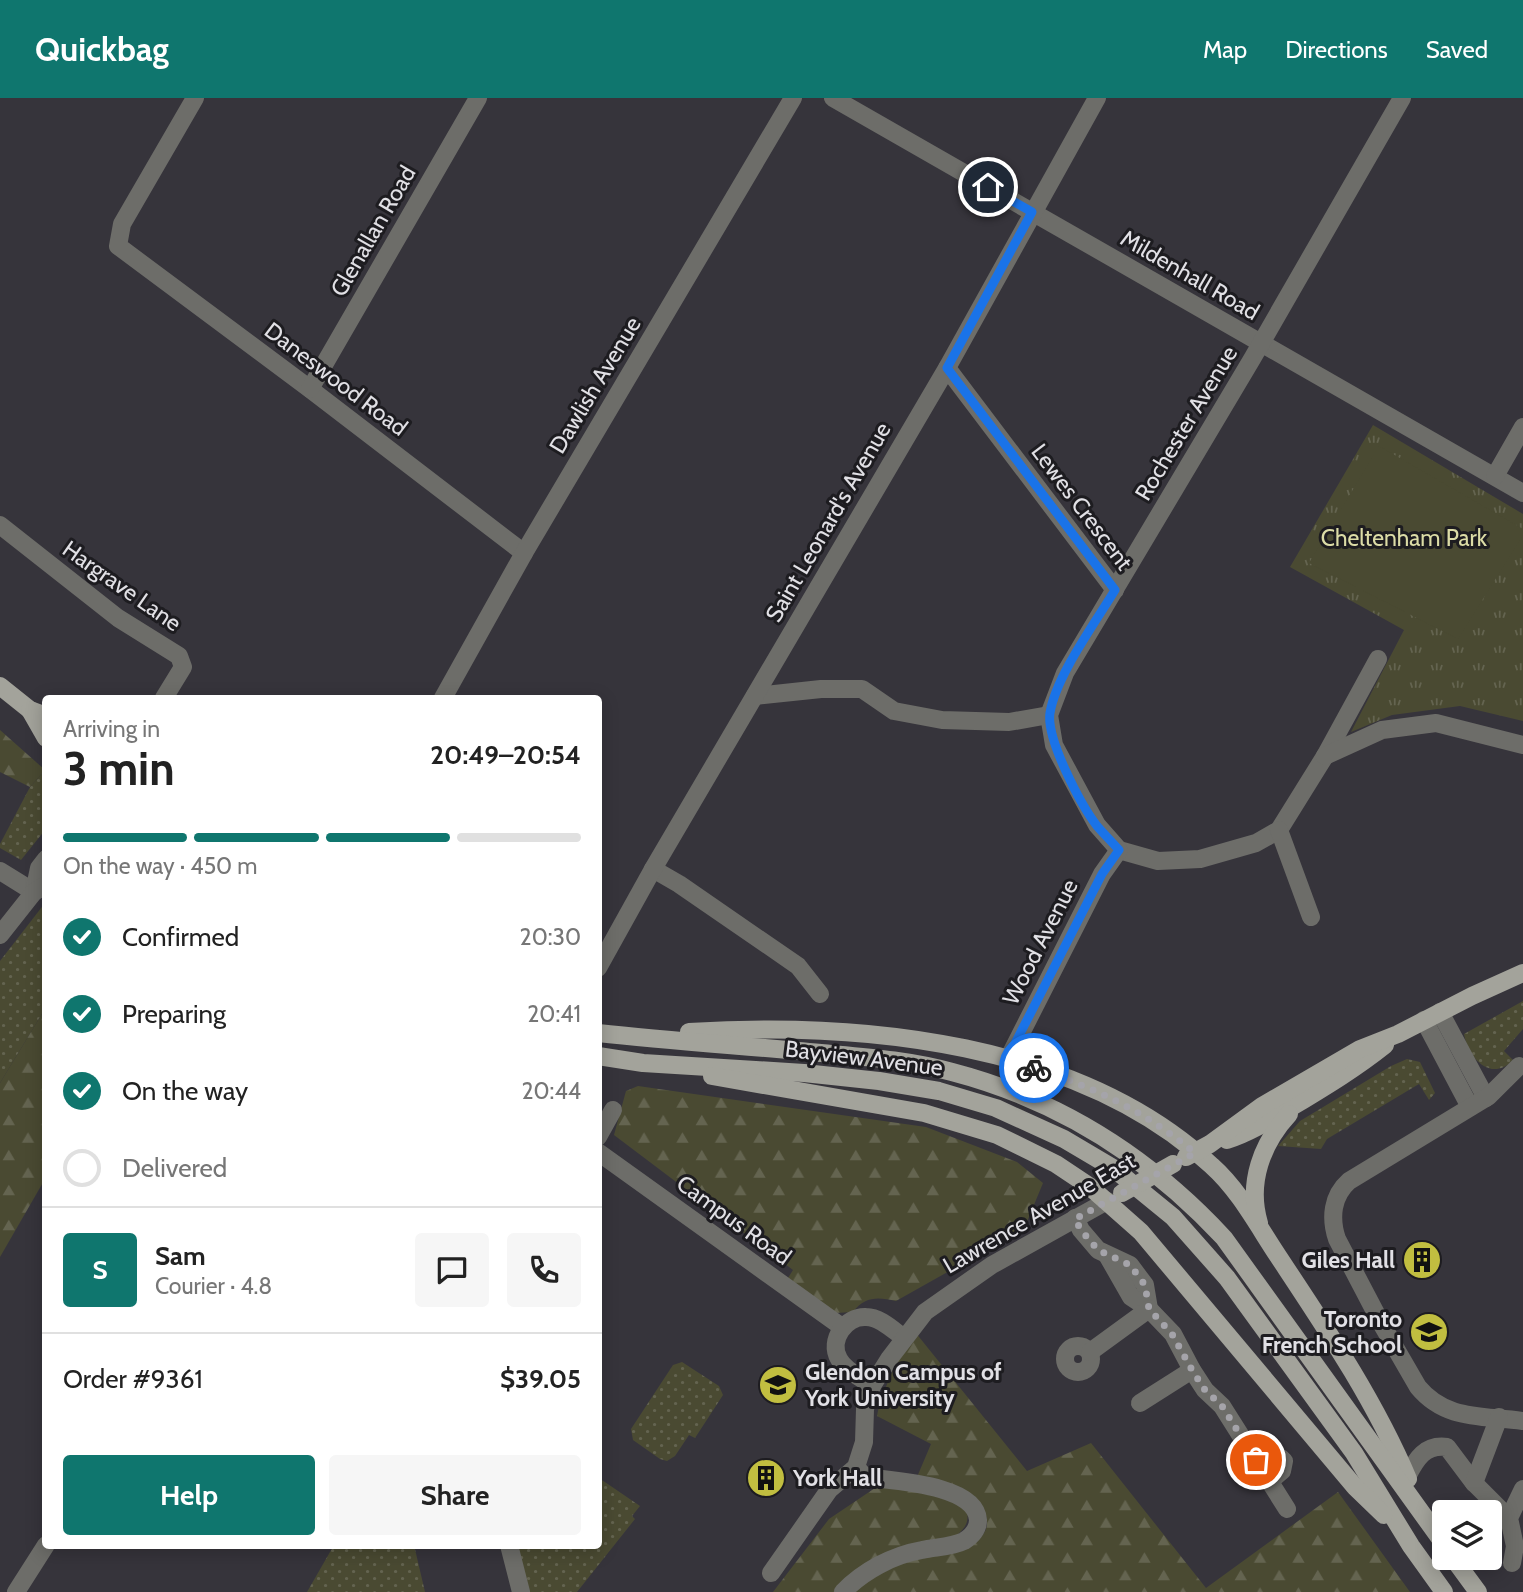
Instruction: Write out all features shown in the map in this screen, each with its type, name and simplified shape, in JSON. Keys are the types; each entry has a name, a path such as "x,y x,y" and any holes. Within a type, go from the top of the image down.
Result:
{"main road":[{"path":"0,686 38,713"},
{"name":"Lawrence Avenue East","path":"1202,1149 1262,1106 1360,1049 1398,1034 1523,973"},
{"path":"630,1036 747,1028 842,1031 949,1045 1007,1059 1081,1083 1121,1102 1175,1136 1202,1149 1337,1346 1376,1412 1422,1511"},
{"name":"Bayview Avenue","path":"602,1034 888,1059 950,1071 1034,1099 1115,1143 1194,1206 1224,1238 1432,1527"},
{"name":"Lawrence Avenue East","path":"1115,1197 1202,1149 1257,1127 1361,1064 1398,1034"},
{"name":"Bayview Avenue","path":"602,1057 643,1063 804,1073 939,1091 996,1108 1064,1139 1113,1168 1173,1217 1227,1278 1354,1453 1406,1539 1444,1592"},
{"path":"643,1063 924,1113 997,1135 1115,1197 1141,1232 1355,1487 1406,1539"},
{"path":"1262,1233 1256,1211 1256,1173 1275,1129 1304,1099"},
{"path":"1462,1570 1478,1592"}],"street":[{"name":"Daneswood Road","path":"195,98 122,224 118,246 524,553"},
{"name":"Glenallan Road","path":"310,389 478,98"},
{"name":"Dawlish Avenue","path":"445,695 524,553 793,98"},
{"name":"Mildenhall Road","path":"833,98 1523,493"},
{"name":"Saint Leonard's Avenue","path":"602,961 947,368 1097,98"},
{"name":"Rochester Avenue","path":"1115,590 1261,344 1402,98"},
{"name":"Lewes Crescent","path":"947,368 1115,590 1065,673 1049,715"},
{"path":"1495,476 1523,426"},
{"name":"Hargrave Lane","path":"0,525 118,618 179,656 183,667 166,695"},
{"path":"755,696 821,689 862,689 894,711 942,720 1009,722 1049,715 1054,745 1084,804 1097,825 1119,850 1158,861 1200,859 1256,843 1279,830 1325,756 1378,659"},
{"path":"1325,756 1382,730 1436,723 1523,745"},
{"path":"1279,830 1311,917"},
{"name":"Wood Avenue","path":"1007,1059 1102,874 1119,850"},
{"path":"0,935 40,889 39,868 42,864"},
{"path":"653,869 680,884 798,966 820,994"},
{"path":"0,872 40,889"},
{"path":"1432,1016 1486,1098"},
{"path":"1432,1016 1470,1107"},
{"path":"1519,1066 1486,1098 1349,1181 1335,1202 1333,1227 1381,1323 1426,1396 1436,1405 1452,1412 1523,1421"},
{"path":"602,1130 613,1110"},
{"name":"Campus Road","path":"602,1155 842,1327"},
{"name":"Lawrence Avenue East","path":"904,1338 925,1312 958,1287 1115,1197"},
{"path":"1075,1219 1098,1250 1107,1255 1131,1297 1149,1309 1172,1334 1205,1390 1222,1406 1287,1509"},
{"path":"1090,1352 1149,1309"},
{"path":"771,1573 830,1490 856,1467 864,1442 865,1409 872,1386 904,1338 881,1321 868,1317 853,1319 842,1327 836,1341 837,1356 846,1369 860,1375 872,1386"},
{"path":"1140,1402 1192,1370"},
{"path":"1474,1483 1499,1417"},
{"path":"1407,1477 1422,1452 1431,1447 1447,1447 1474,1483 1509,1518 1515,1546 1512,1563"},
{"path":"843,1592 874,1568 909,1552 956,1545 967,1539 974,1533 978,1518 975,1508 954,1493 865,1477 856,1467"},
{"path":"1509,1518 1523,1489"},
{"path":"16,1592 43,1549"},
{"path":"510,1549 522,1592"}],"green space":[{"name":"Cheltenham Park","path":"1373,425 1523,514 1523,721 1460,706 1392,715 1351,732 1404,630 1290,567"},
{"path":"1379,446 1523,529 1523,535 1458,639 1309,563"},
{"path":"0,730 42,767 42,773 30,787 0,772"},
{"path":"42,773 42,834 21,860 0,848 0,844 30,787"},
{"path":"42,907 42,1014 0,1083 0,961"},
{"path":"1523,1001 1523,1029 1504,1051 1513,1060 1497,1069 1482,1065 1470,1051 1464,1034"},
{"path":"42,1014 42,1184 0,1257 0,1083"},
{"path":"1407,1059 1420,1062 1435,1093 1429,1100 1419,1084 1327,1139 1321,1149 1278,1146 1300,1121"},
{"path":"638,1086 926,1127 1017,1162 1043,1183 1024,1229 896,1301 872,1299 862,1303 853,1312 835,1313 788,1278 793,1270 614,1135 626,1091"},
{"path":"911,1327 1027,1471 1091,1443 1206,1588 1338,1492 1410,1592 850,1592 856,1586 909,1558 972,1544 987,1526 985,1511 972,1495 951,1485 917,1477 931,1444 877,1416 880,1401"},
{"path":"682,1362 719,1386 723,1395 695,1438 689,1435 675,1456 667,1461 633,1440 631,1429 673,1365"},
{"path":"602,1480 640,1506 632,1516 635,1519 577,1592 529,1592 516,1549 602,1549"},
{"path":"878,1486 942,1494 967,1509 966,1524 956,1536 850,1576 834,1592 773,1592 829,1519"},
{"path":"332,1549 415,1549 425,1592 307,1592"}],"way so far":[{"path":"1034,1068 1081,1083 1121,1102 1175,1136 1195,1153 1075,1219 1079,1228 1098,1250 1130,1265 1145,1285 1149,1309 1172,1334 1205,1390 1222,1406 1256,1460"}],"place":[{"name":"Giles Hall","path":"1422,1260"},
{"name":"Toronto French School","path":"1429,1332"},
{"name":"Glendon Campus of York University","path":"778,1385"},
{"name":"York Hall","path":"766,1478"}],"route":[{"path":"988,187 1032,212 947,368 1115,590 1065,673 1049,715 1054,745 1084,804 1097,825 1119,850 1102,874 1007,1059 1034,1068"}]}
